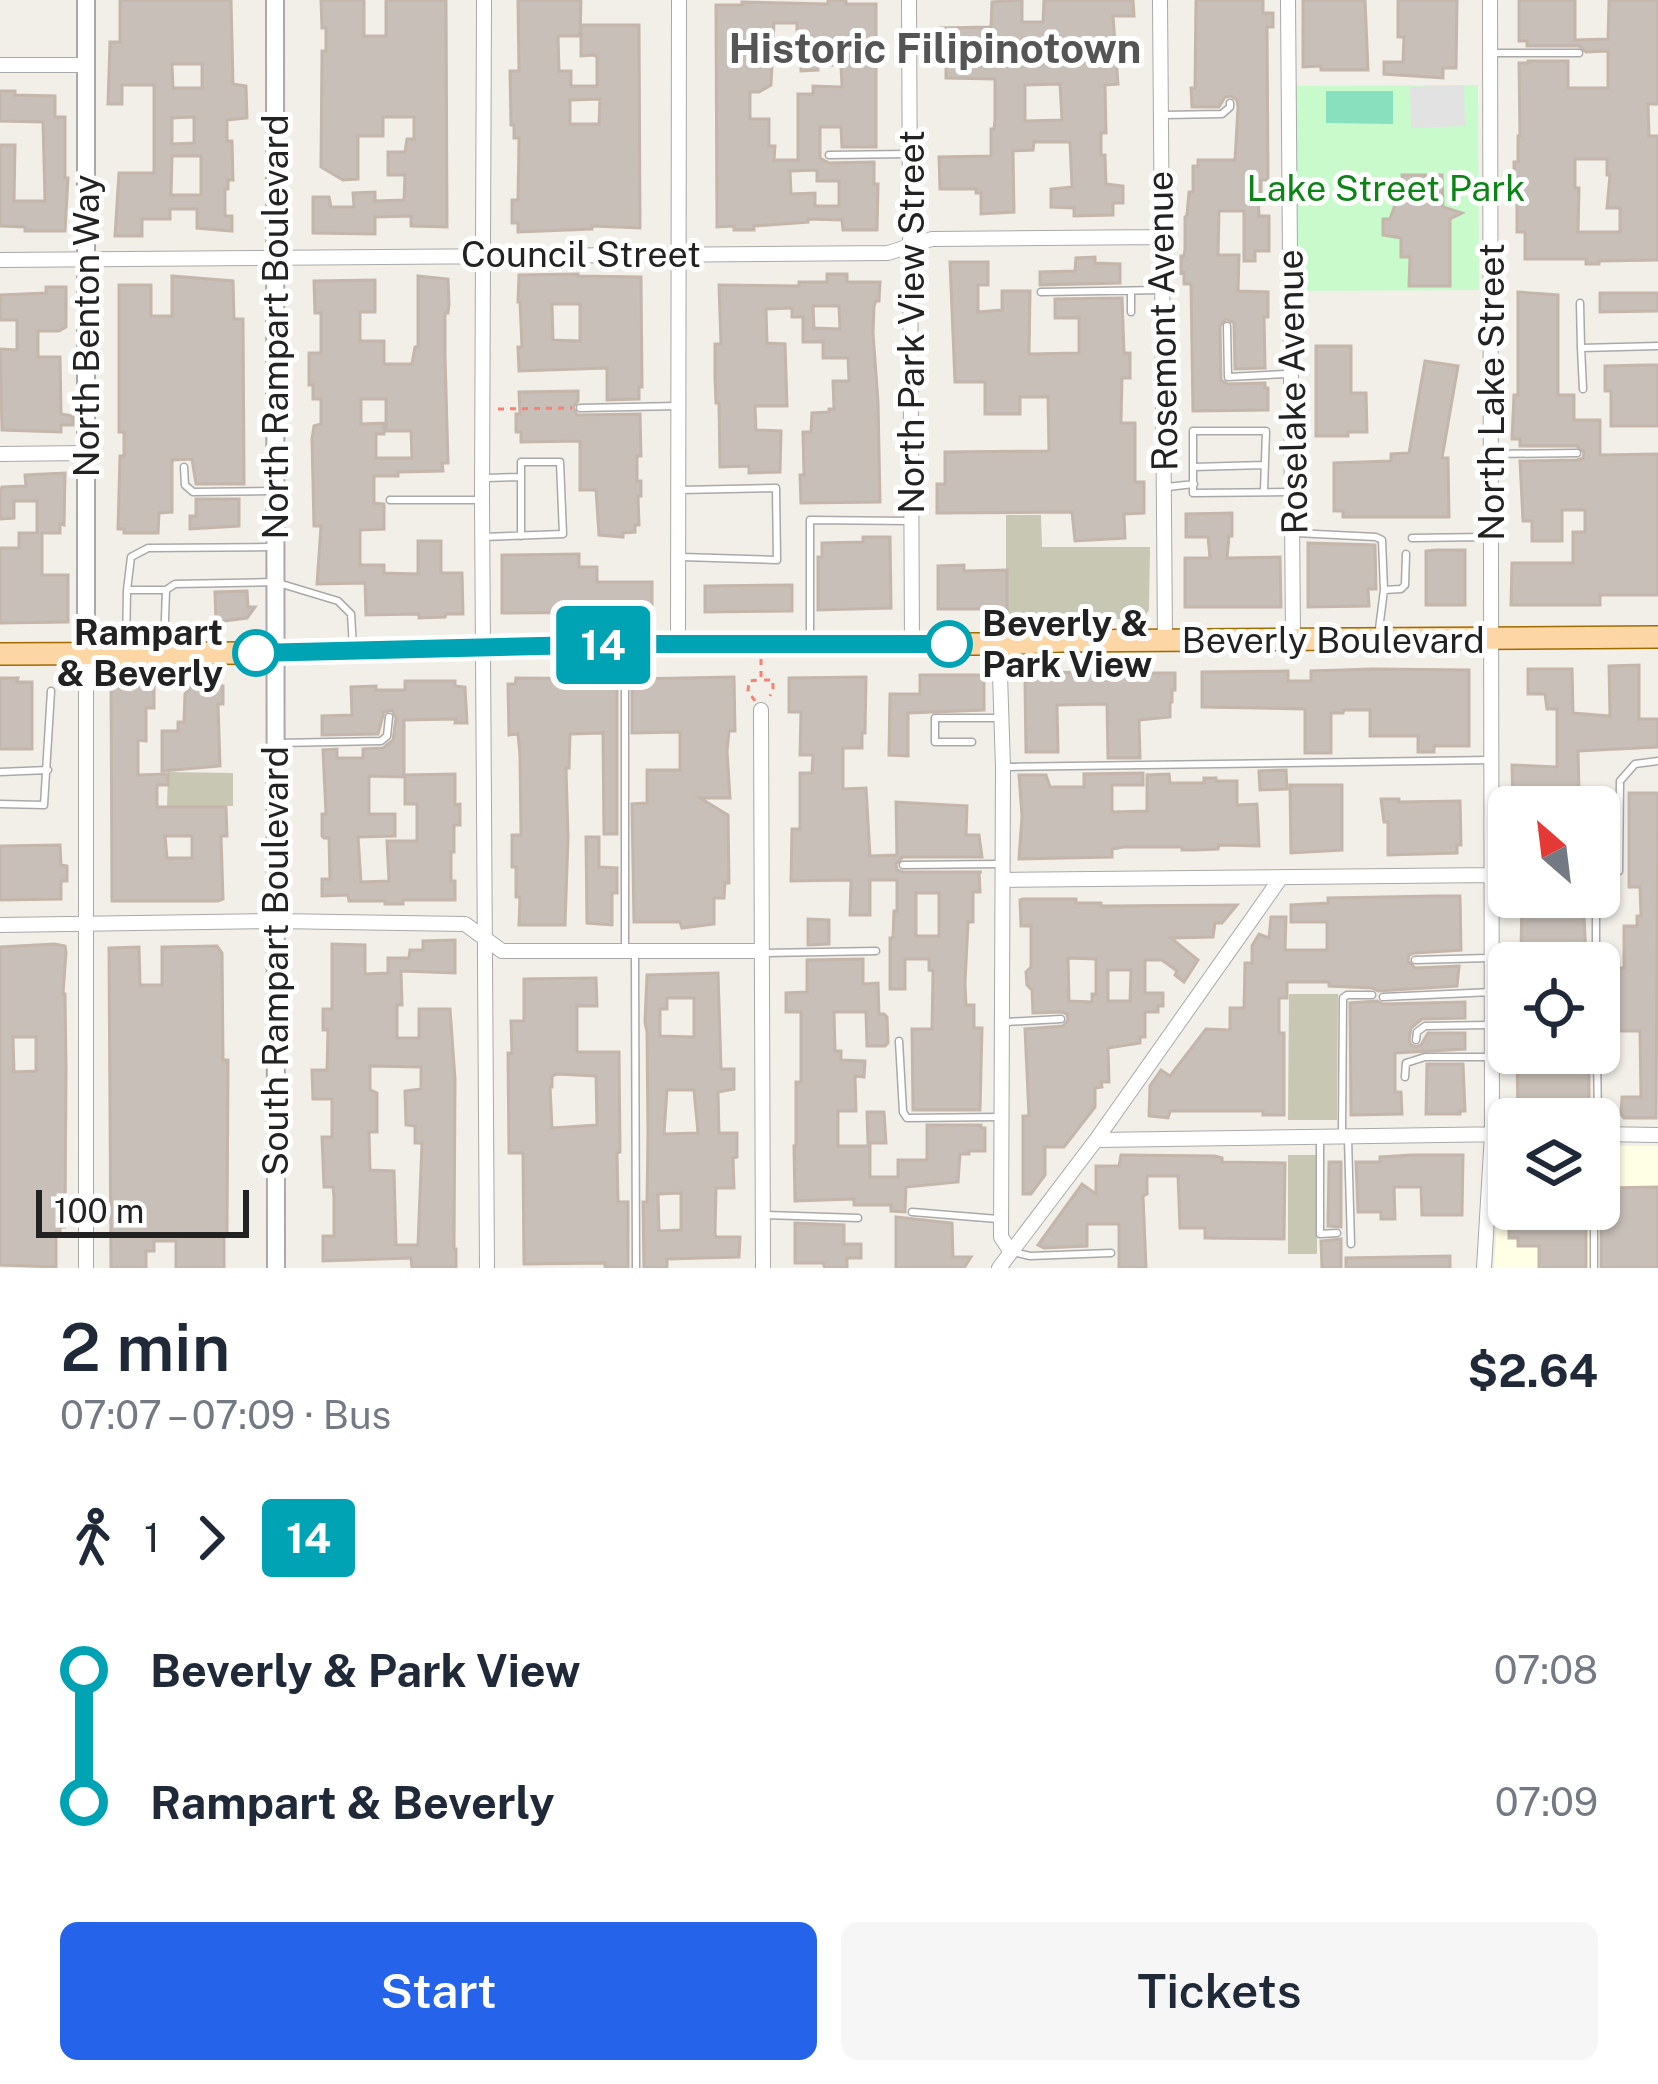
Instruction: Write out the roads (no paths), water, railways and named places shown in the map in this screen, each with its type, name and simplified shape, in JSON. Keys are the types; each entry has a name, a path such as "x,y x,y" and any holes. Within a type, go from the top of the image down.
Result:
{"main road":[{"name":"Beverly Boulevard","path":"0,654 1658,637"}],"street":[{"name":"North Benton Way","path":"86,0 86,652"},
{"name":"North Rampart Boulevard","path":"274,653 275,0"},
{"path":"484,0 487,1268"},
{"path":"678,644 679,0"},
{"name":"North Park View Street","path":"909,0 912,645"},
{"name":"Rosemont Avenue","path":"1160,0 1165,641"},
{"name":"Roselake Avenue","path":"1288,0 1293,640"},
{"name":"North Lake Street","path":"1490,0 1491,786"},
{"path":"0,64 85,65"},
{"name":"Council Street","path":"0,260 888,253 932,239 1160,237"},
{"path":"0,454 86,453"},
{"path":"999,644 1001,1238 1011,1252"},
{"path":"86,652 86,1268"},
{"name":"South Rampart Boulevard","path":"274,653 276,1268"},
{"path":"761,710 763,1268"},
{"path":"1003,872 1280,879 1488,875"},
{"path":"999,1268 1280,879"},
{"path":"0,926 275,921 465,924 502,951 762,952"},
{"path":"1096,1139 1488,1133"},
{"path":"1620,1134 1658,1135"},
{"name":"North Lake Street","path":"1484,1268 1488,1195"}],"lane":[{"path":"1490,53 1579,53"},
{"path":"1160,115 1222,114 1230,103"},
{"path":"829,155 910,154"},
{"path":"1131,290 1131,312"},
{"path":"1041,292 1161,290"},
{"path":"1580,303 1582,389"},
{"path":"1226,326 1228,377 1291,373"},
{"path":"1581,347 1658,346"},
{"path":"580,408 677,406"},
{"path":"1193,488 1193,431 1266,431 1264,490"},
{"path":"1491,454 1577,453"},
{"path":"484,537 521,536 563,534 560,461 520,462 521,536"},
{"path":"1193,467 1265,464"},
{"path":"184,466 185,485 193,493 275,490"},
{"path":"482,478 520,477"},
{"path":"677,490 776,488 777,560 677,557"},
{"path":"1163,488 1292,492"},
{"path":"390,500 482,500"},
{"path":"810,644 810,520 912,521"},
{"path":"1294,532 1382,540 1384,590 1378,640"},
{"path":"1412,538 1491,537"},
{"path":"126,653 131,557 148,548 275,547"},
{"path":"1384,590 1406,585 1406,554"},
{"path":"128,590 275,582 338,601 351,614 353,650"},
{"path":"164,652 166,590"},
{"path":"1658,637 1658,652"},
{"path":"625,644 636,1268"},
{"path":"0,805 44,805 51,691"},
{"path":"275,743 381,741 387,736 389,717"},
{"path":"972,742 935,742 935,718 1000,718"},
{"path":"1003,767 1491,760"},
{"path":"1619,786 1635,764 1658,761"},
{"path":"0,772 48,770"},
{"path":"903,865 1003,872"},
{"path":"762,952 876,951"},
{"path":"1415,960 1488,958"},
{"path":"1383,997 1488,992"},
{"path":"1351,1244 1343,998 1372,995"},
{"path":"1002,1022 1061,1019"},
{"path":"1416,1040 1425,1026 1488,1024"},
{"path":"899,1041 907,1118 1001,1116"},
{"path":"1405,1077 1406,1063 1425,1057 1488,1057"},
{"path":"1320,1136 1320,1234 1337,1233"},
{"path":"912,1212 1001,1219"},
{"path":"763,1215 858,1218"},
{"path":"1594,1230 1594,1268"},
{"path":"1011,1252 1030,1256 1111,1253"}],"place":[{"name":"Beverly & Park View","path":"949,644"},
{"name":"Rampart & Beverly","path":"256,653"}],"district":[{"name":"Historic Filipinotown","path":"935,47"}],"park label":[{"name":"Lake Street Park","path":"1386,188"}]}
